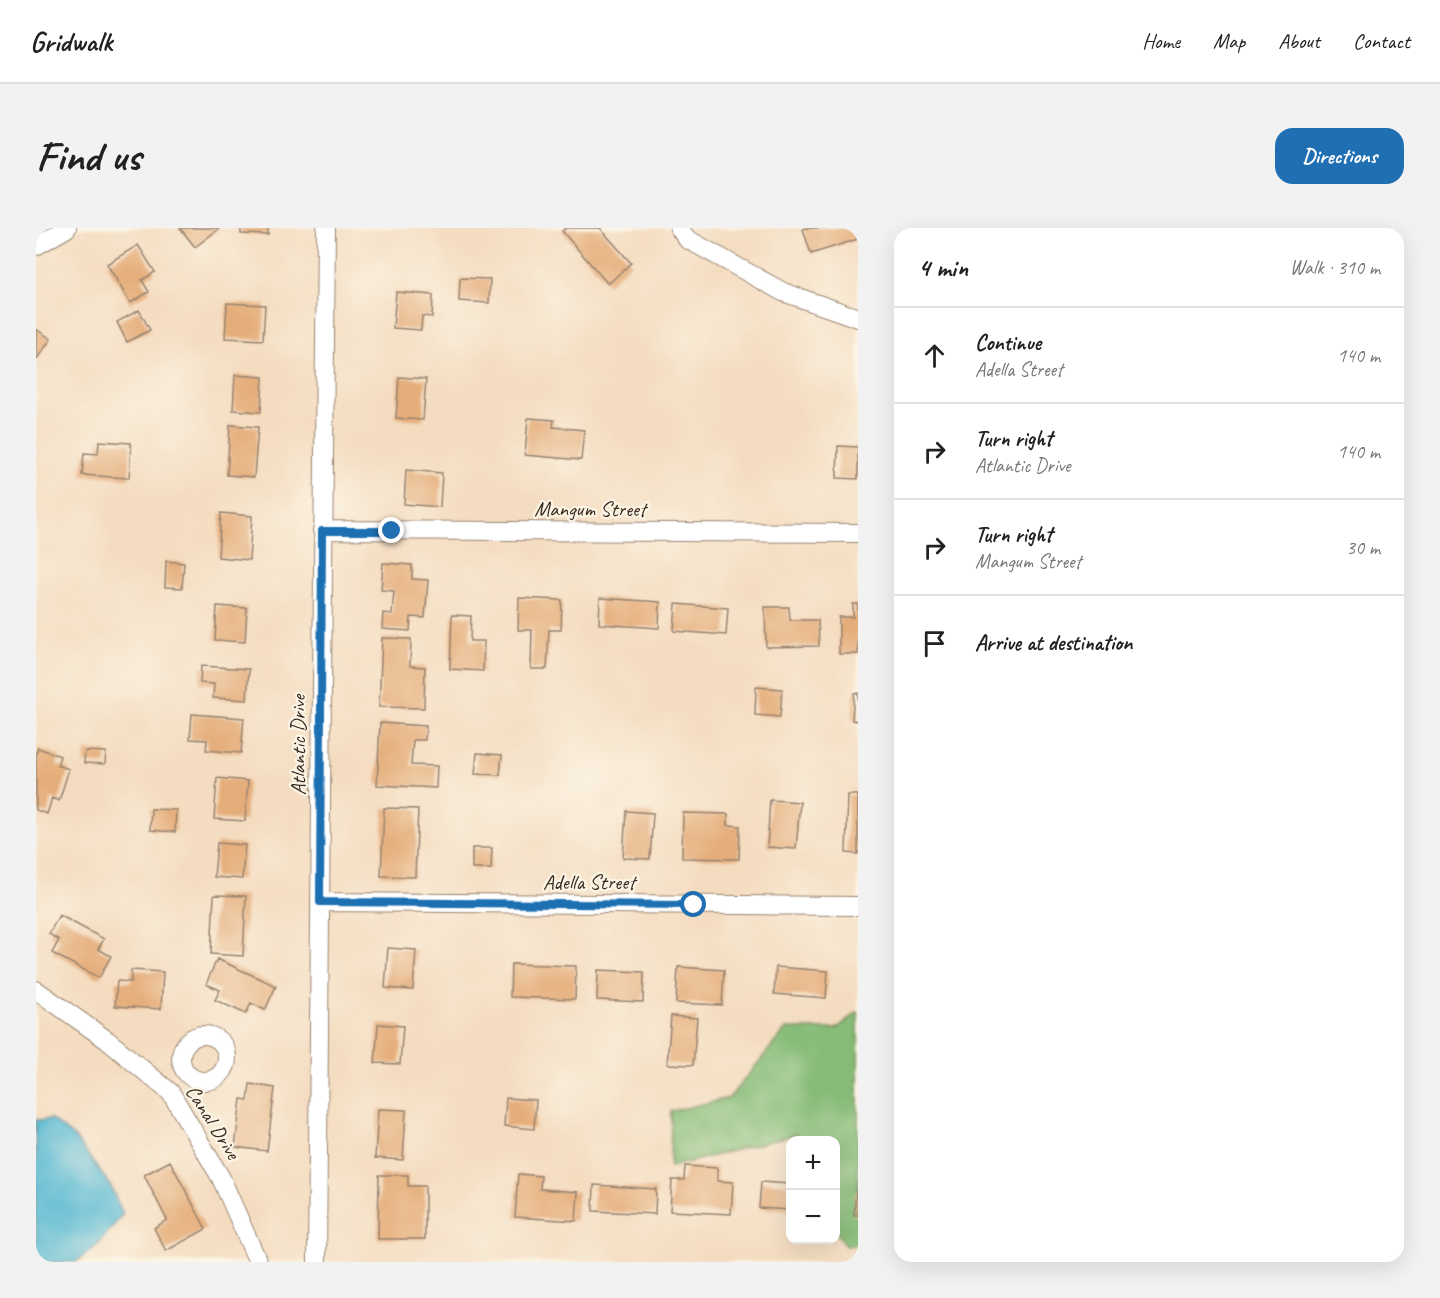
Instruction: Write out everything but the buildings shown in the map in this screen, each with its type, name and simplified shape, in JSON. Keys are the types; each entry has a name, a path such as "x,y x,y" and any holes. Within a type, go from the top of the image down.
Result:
{"street":[{"path":"36,246 67,228"},
{"name":"Atlantic Drive","path":"317,1262 326,228"},
{"path":"680,228 687,239 783,292 858,318"},
{"name":"Mangum Street","path":"322,531 858,533"},
{"name":"Adella Street","path":"320,902 858,906"},
{"name":"Canal Drive","path":"36,990 107,1040 171,1094 221,1178 258,1262"},
{"path":"171,1094 187,1074"}],"green space":[{"path":"858,1012 858,1244 846,1246 840,1238 840,1136 797,1136 797,1134 786,1136 670,1167 671,1111 729,1098 786,1029 836,1029"}],"water":[{"path":"51,1119 76,1139 110,1185 123,1214 98,1245 76,1262 36,1262 36,1120"}],"route":[{"path":"392,531 322,531 320,902 694,905"}]}
